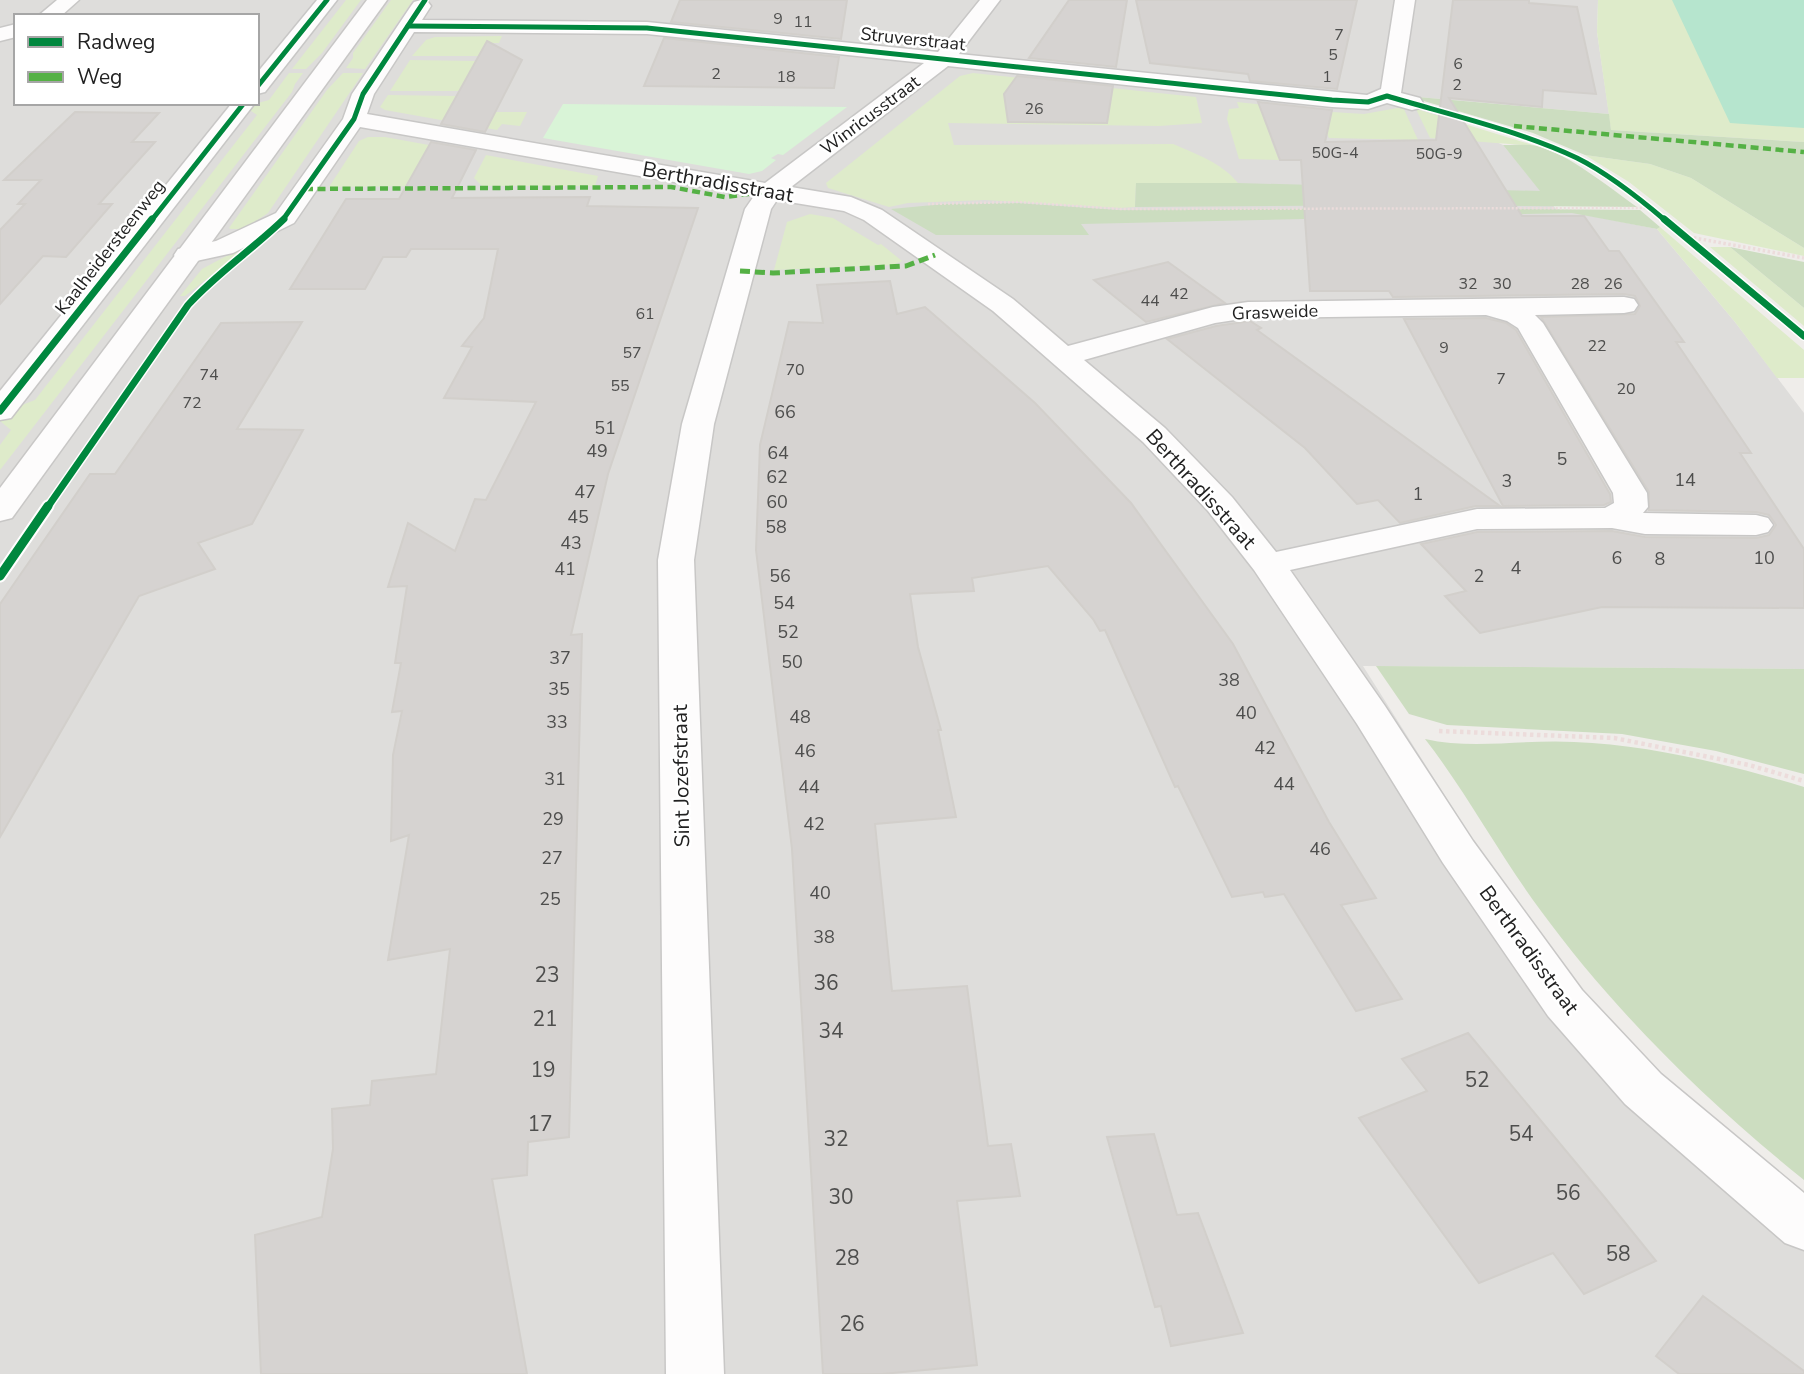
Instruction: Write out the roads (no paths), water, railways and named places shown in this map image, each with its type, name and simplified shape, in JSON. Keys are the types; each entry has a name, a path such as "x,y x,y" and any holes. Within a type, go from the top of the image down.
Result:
{"street":[{"path":"51,14 69,0"},
{"path":"259,85 327,0"},
{"path":"0,511 377,0"},
{"path":"187,255 224,247 285,218 354,119 363,94 425,0"},
{"name":"Winricusstraat","path":"770,191 946,58 990,0"},
{"path":"1387,96 1392,90 1405,0"},
{"name":"Struverstraat","path":"408,26 651,18 946,58 1332,100 1367,102 1387,96 1412,103"},
{"name":"Kaalheidersteenweg","path":"0,411 242,105"},
{"name":"Berthradisstraat","path":"354,119 851,205 870,214 940,259 1003,305 1154,435 1220,505 1268,564 1379,728 1465,863 1565,1003 1643,1089 1804,1226"},
{"name":"Sint Jozefstraat","path":"695,1374 676,560 698,424 758,209 770,191"},
{"name":"Grasweide","path":"1061,357 1213,315 1248,310 1623,306"},
{"name":"Grasweide","path":"1495,309 1517,315 1530,323 1630,492 1631,507 1612,518"},
{"path":"1268,564 1477,519 1612,518 1645,524 1756,525"}]}
